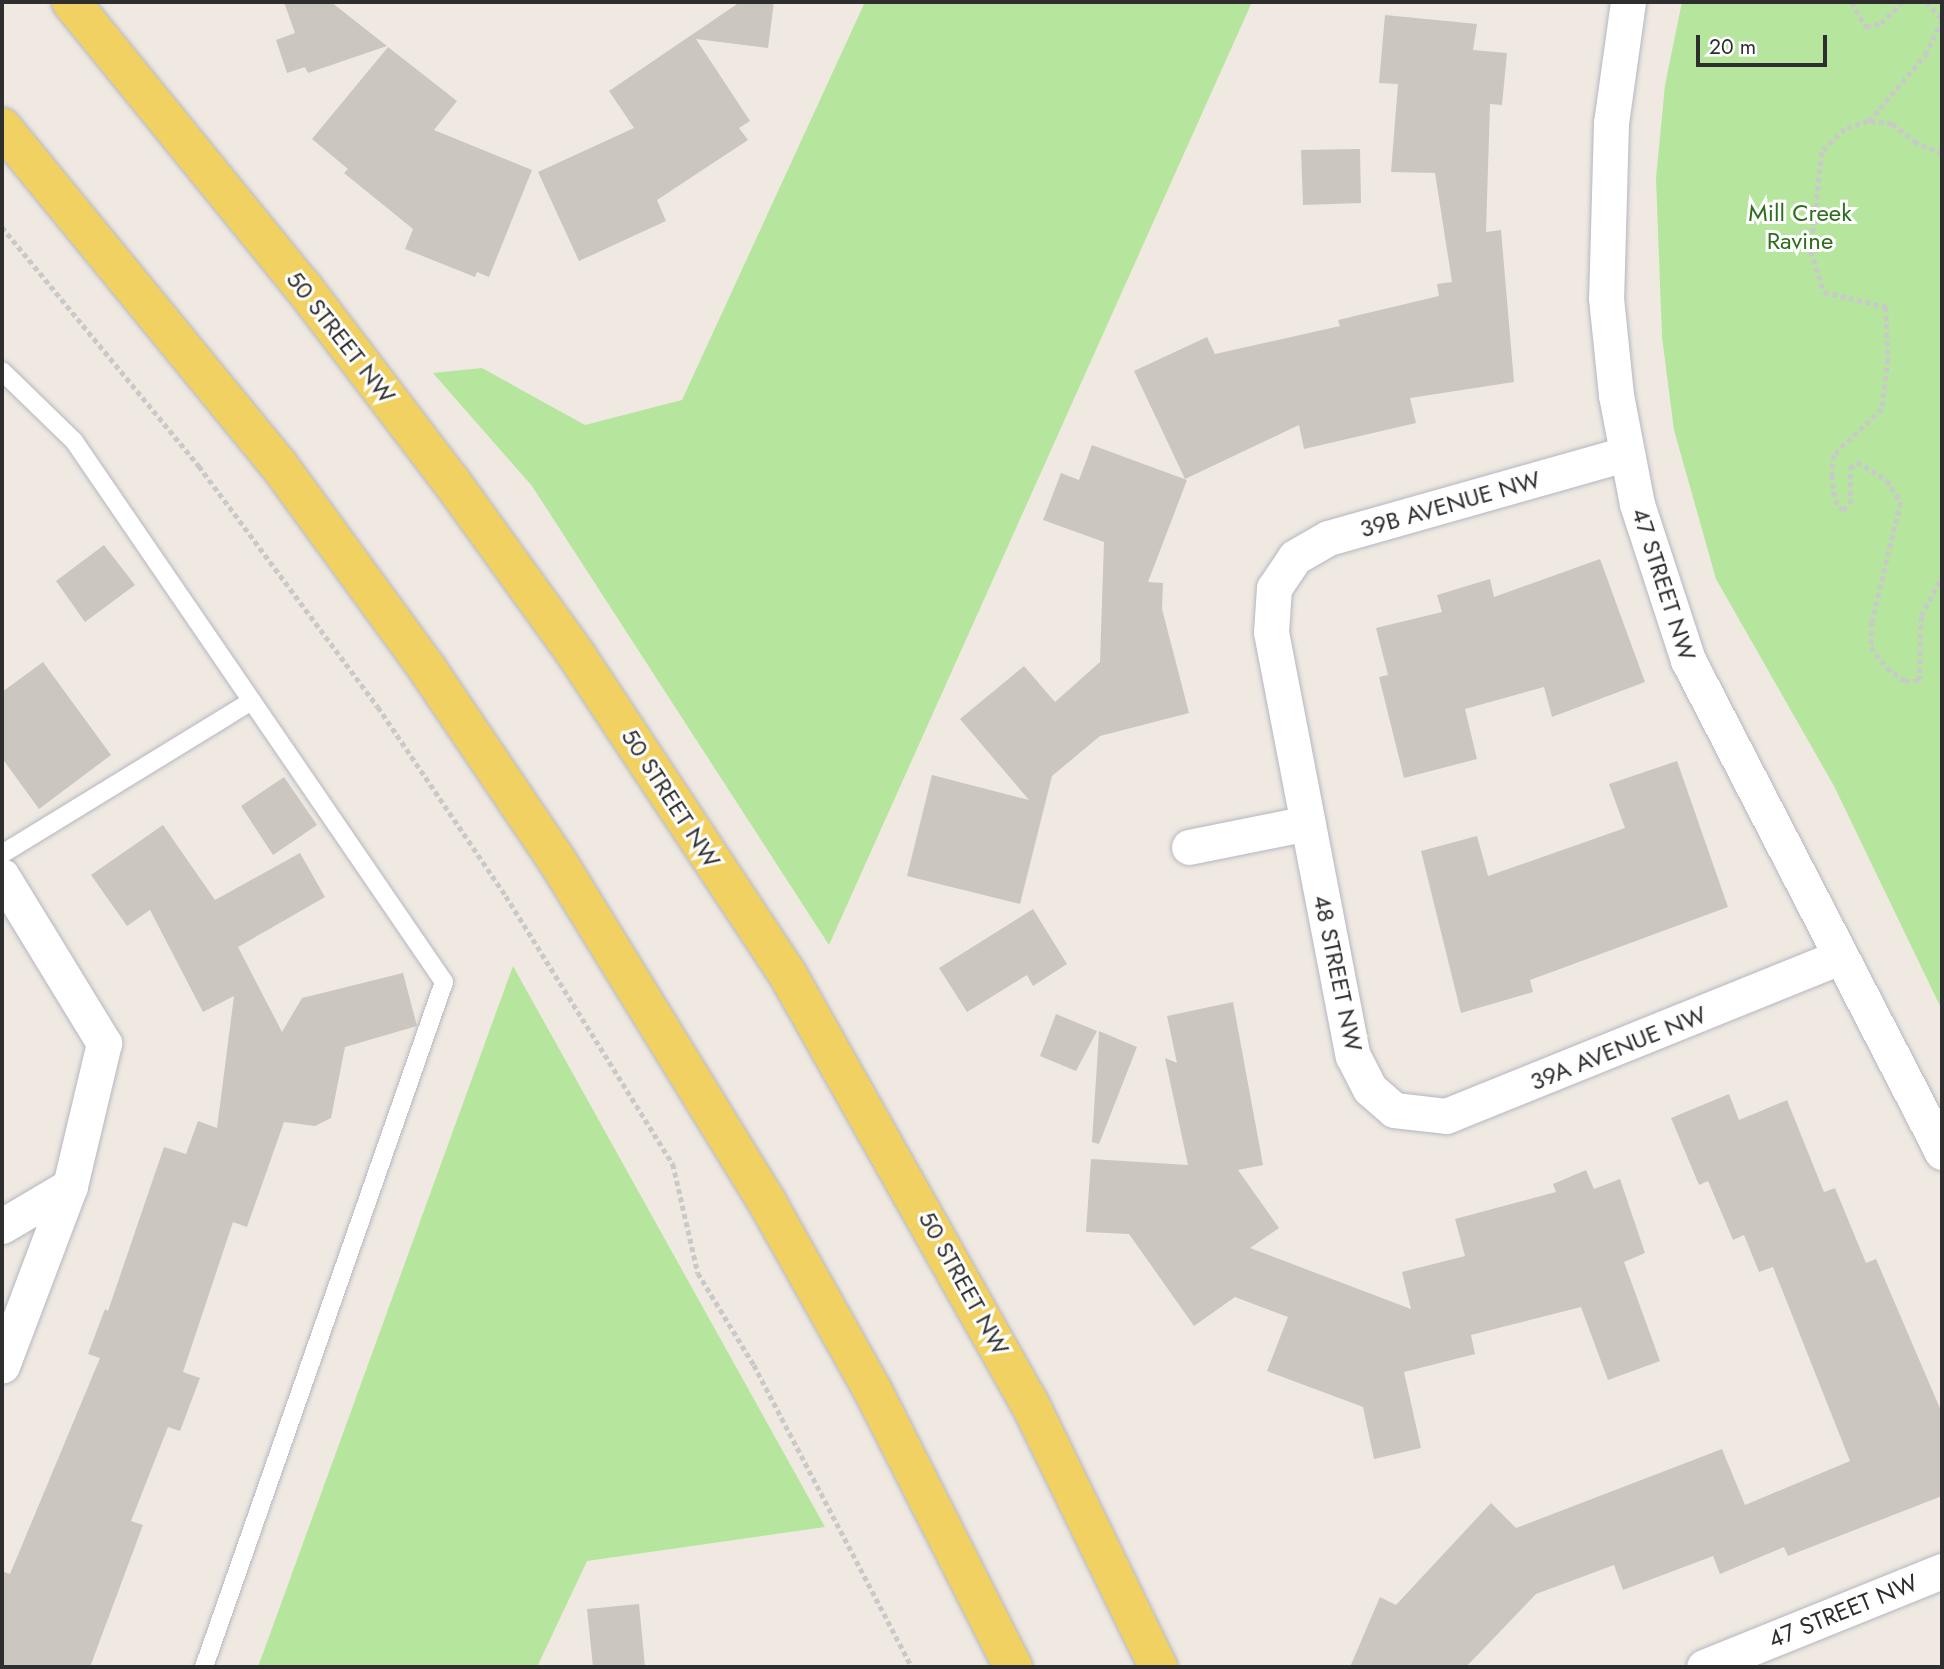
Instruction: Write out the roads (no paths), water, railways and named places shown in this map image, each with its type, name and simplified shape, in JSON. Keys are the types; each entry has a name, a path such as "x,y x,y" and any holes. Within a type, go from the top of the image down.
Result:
{"main road":[{"name":"50 STREET NW","path":"71,2 303,287 451,481 577,656 788,975 1029,1402 1158,1667"},
{"path":"2,127 278,464 428,670 556,859 780,1225 872,1389 1013,1667"}],"street":[{"name":"47 STREET NW","path":"1628,2 1611,123 1606,233 1611,348 1625,454 1651,556 1688,660 1838,958 1942,1152"},
{"name":"39B AVENUE NW","path":"1283,570 1295,557 1328,538 1625,454"},
{"name":"48 STREET NW","path":"1283,570 1270,607 1271,632 1353,1056 1370,1089 1394,1110"},
{"path":"1189,847 1308,823"},
{"path":"2,876 104,1043 70,1186 2,1366"},
{"name":"39A AVENUE NW","path":"1394,1110 1428,1117 1466,1110 1838,958"},
{"path":"2,1226 70,1186"},
{"name":"47 STREET NW","path":"1704,1667 1942,1571"}],"lane":[{"path":"2,371 74,441 444,982 204,1667"},
{"path":"2,854 252,701"}],"park label":[{"name":"Mill Creek Ravine","path":"1800,227"}]}
